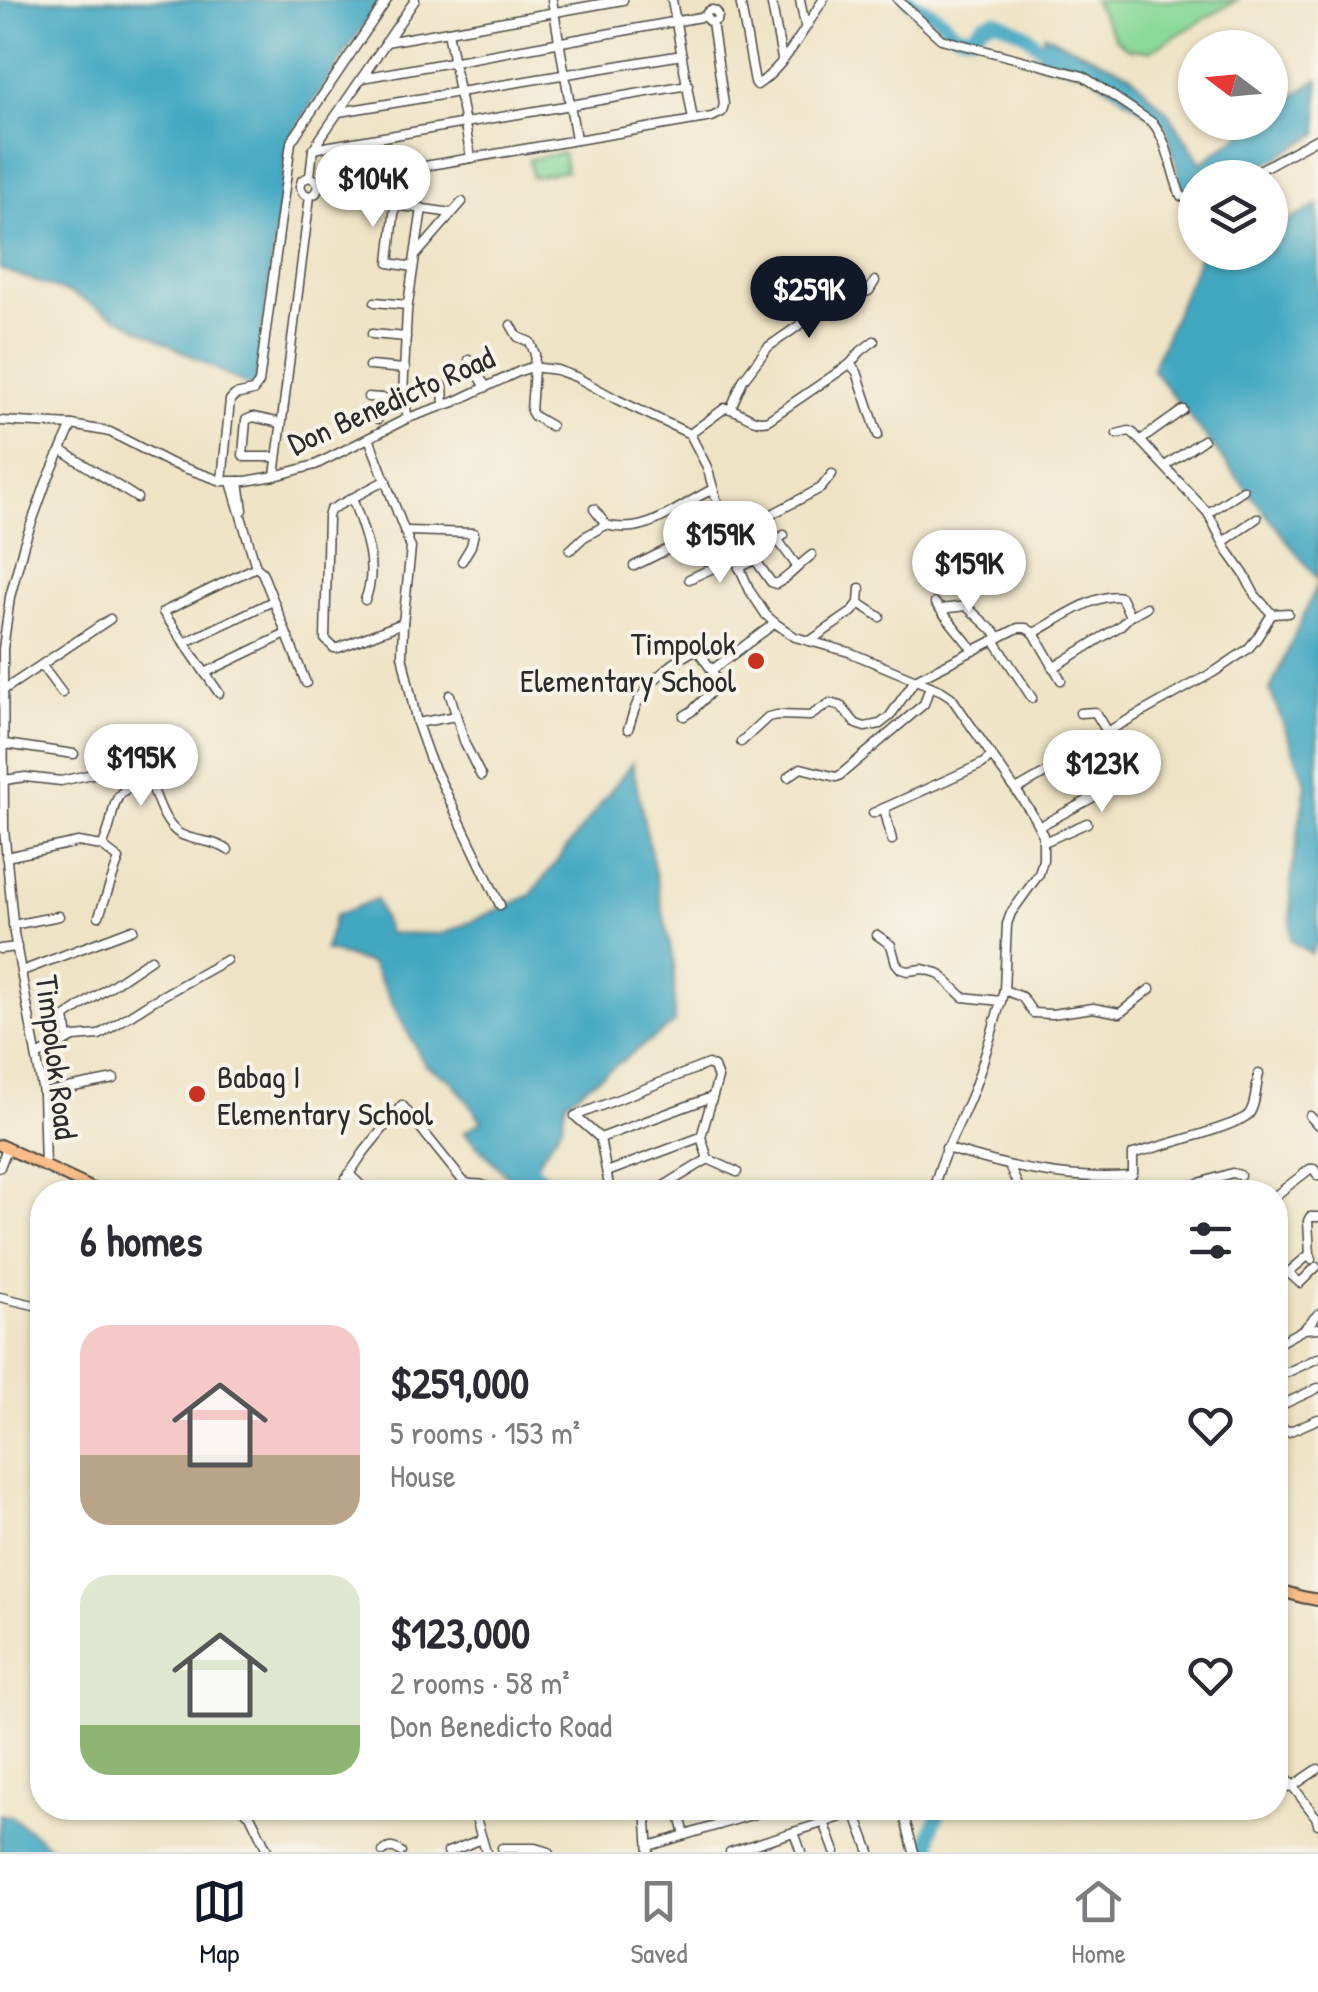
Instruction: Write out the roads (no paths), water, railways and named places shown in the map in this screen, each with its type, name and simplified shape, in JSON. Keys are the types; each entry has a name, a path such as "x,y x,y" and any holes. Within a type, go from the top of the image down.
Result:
{"main road":[{"path":"4,1147 72,1180"},
{"path":"1288,1592 1318,1600"}],"street":[{"path":"306,683 262,572 256,567 237,504 231,481 230,400 253,391 258,383 291,142 387,0"},
{"path":"310,177 313,150 414,0"},
{"path":"552,0 576,139"},
{"path":"386,42 623,0"},
{"path":"672,0 693,120"},
{"path":"771,0 782,60"},
{"path":"800,0 805,27"},
{"path":"362,78 676,22 741,4 754,82 761,84 823,0"},
{"path":"898,0 941,39 1083,76 1153,123 1162,134 1178,189"},
{"path":"318,184 712,117 722,112 723,107 711,12"},
{"path":"448,31 470,158"},
{"path":"339,112 682,54"},
{"path":"313,150 688,85"},
{"path":"1278,160 1318,138"},
{"path":"310,177 318,184 317,192 310,196 300,188 303,179 310,177"},
{"path":"275,476 310,196"},
{"path":"416,254 462,202"},
{"path":"412,267 384,262 390,204 452,214"},
{"path":"408,418 403,400 407,304 422,208"},
{"path":"732,408 743,380 775,341 814,315 868,291 876,281"},
{"path":"375,302 407,304"},
{"path":"511,324 518,337 530,342 534,351 531,411 552,426"},
{"path":"372,334 406,337"},
{"path":"874,341 850,364 768,420 756,421 732,408 722,409 690,434 705,462 739,568 766,615 795,637 848,652 950,697 1040,826 1044,860 1007,924 1001,1002 974,1087 946,1148 937,1180"},
{"path":"469,360 486,386"},
{"path":"850,364 878,435"},
{"path":"370,366 405,370"},
{"name":"Don Benedicto Road","path":"0,420 110,432 170,463 231,481 275,476 315,465 408,418 534,368 576,377 690,434"},
{"path":"443,386 444,404"},
{"path":"368,396 403,400"},
{"path":"378,419 380,398"},
{"path":"1140,440 1183,410"},
{"path":"277,457 245,458 246,420 281,423"},
{"name":"Timpolok Road","path":"45,1168 43,1093 4,889 4,642 10,597 30,528 72,425"},
{"path":"1117,434 1129,431 1140,440 1208,513 1255,596 1272,614"},
{"path":"369,438 412,548 402,655 417,723 429,758 500,905"},
{"path":"1165,466 1203,440"},
{"path":"61,450 137,498"},
{"path":"730,546 774,513 821,488 832,474"},
{"path":"386,480 330,510 325,640 338,648 403,624"},
{"path":"594,509 606,525 622,529 649,524 713,489"},
{"path":"1208,513 1243,490"},
{"path":"352,498 370,548 370,586 365,600"},
{"path":"1223,542 1257,518"},
{"path":"634,566 723,522"},
{"path":"570,550 606,525"},
{"path":"407,532 474,533 462,561"},
{"path":"739,568 780,537 797,566"},
{"path":"754,558 776,584 812,555"},
{"path":"689,579 735,558"},
{"path":"219,693 163,612 256,567"},
{"path":"810,641 849,614 859,603 860,588"},
{"path":"741,742 768,717 810,716 830,704 841,706 856,724 880,724 915,680 1018,628 1030,631 1113,595 1121,597 1130,616"},
{"path":"184,643 273,601"},
{"path":"859,603 880,617"},
{"path":"974,651 938,606 966,606 997,639 1032,698"},
{"path":"1053,668 1146,606"},
{"path":"1272,614 1288,613"},
{"path":"1016,790 1084,758 1106,732 1248,649 1272,614"},
{"path":"4,689 110,619"},
{"path":"712,670 775,624"},
{"path":"1030,631 1060,680"},
{"path":"205,672 286,634"},
{"path":"628,730 639,700 660,676 697,649 712,670 717,686 684,716"},
{"path":"42,666 62,693"},
{"path":"788,777 801,768 840,776 924,704 930,686"},
{"path":"450,695 480,776"},
{"path":"1080,712 1095,712 1106,732"},
{"path":"417,723 456,716"},
{"path":"5,744 74,754"},
{"path":"873,813 992,756"},
{"path":"1040,826 1146,769"},
{"path":"6,780 61,781 101,772"},
{"path":"102,846 119,793 128,786 150,784 178,833 214,842 228,850"},
{"path":"884,808 892,840"},
{"path":"1044,842 1087,823"},
{"path":"6,858 78,842 102,846 120,859 99,916"},
{"path":"13,926 59,916"},
{"path":"22,972 133,929"},
{"path":"877,936 891,945 901,969 923,969 938,974 962,996 1001,1002"},
{"path":"0,949 17,947"},
{"path":"68,1040 65,1016 151,959"},
{"path":"37,1056 74,1036 99,1035 226,960"},
{"path":"1004,990 1022,997 1034,1013 1044,1015 1093,1008 1120,1013 1150,989"},
{"path":"608,1180 600,1138 575,1116 708,1064 712,1064 718,1078 701,1137 708,1158 738,1172"},
{"path":"946,1148 1010,1168 1055,1174 1132,1176 1133,1154 1198,1136 1249,1114 1258,1074"},
{"path":"43,1093 114,1079"},
{"path":"600,1138 712,1098"},
{"path":"345,1180 402,1105 462,1180"},
{"path":"1310,1116 1318,1126"},
{"path":"607,1172 701,1137"},
{"path":"0,1167 4,1147"},
{"path":"673,1180 708,1158"},
{"path":"1010,1168 1016,1180"},
{"path":"1288,1186 1310,1169 1314,1168 1318,1176"},
{"path":"1211,1180 1232,1173 1240,1176"},
{"path":"349,1174 355,1180"},
{"path":"1310,1254 1290,1271 1300,1283 1317,1267 1310,1254 1308,1221 1318,1217"},
{"path":"0,1298 30,1304"},
{"path":"1288,1338 1304,1329 1318,1314"},
{"path":"1304,1329 1318,1328"},
{"path":"1288,1372 1318,1358"},
{"path":"1288,1402 1318,1388"},
{"path":"1288,1431 1318,1419"},
{"path":"1288,1787 1318,1769"},
{"path":"1288,1780 1318,1824"},
{"path":"252,1820 268,1852"},
{"path":"477,1820 486,1852"},
{"path":"647,1820 649,1849 729,1820"},
{"path":"681,1820 685,1835"},
{"path":"717,1820 719,1825"},
{"path":"731,1852 830,1820"},
{"path":"859,1820 870,1852"},
{"path":"905,1820 914,1852"},
{"path":"824,1822 835,1852"},
{"path":"794,1832 801,1852"},
{"path":"448,1852 482,1838"},
{"path":"763,1842 766,1852"},
{"path":"383,1852 394,1848 400,1852"},
{"path":"501,1851 549,1852"}],"water":[{"path":"0,0 380,0 288,141 255,389 72,294 0,269"},
{"path":"1044,34 1130,74 1171,116 1178,127 1178,140 1186,140 1199,160 1178,160 1178,172 1166,127 1086,72 1037,63"},
{"path":"1318,79 1318,134 1273,160 1205,160 1233,140 1288,140 1288,100"},
{"path":"1318,205 1318,580 1152,369 1194,270 1288,270 1288,221"},
{"path":"1318,583 1318,940 1311,954 1291,941 1291,877 1306,783 1270,690"},
{"path":"632,763 674,964 674,1023 566,1101 562,1125 526,1180 511,1180 464,1132 482,1121 452,1081 425,1065 371,964 325,950 335,916 376,899 388,933 443,934 531,895"},
{"path":"0,1814 12,1817 57,1852 0,1852"}],"waterway":[{"path":"908,0 959,34 972,35 983,24 996,20 1055,53"},
{"path":"533,1169 543,1180"},
{"path":"932,1852 931,1834 936,1820"}],"place":[{"name":"Timpolok Elementary School","path":"756,661"},
{"name":"Babag I Elementary School","path":"197,1094"}]}
